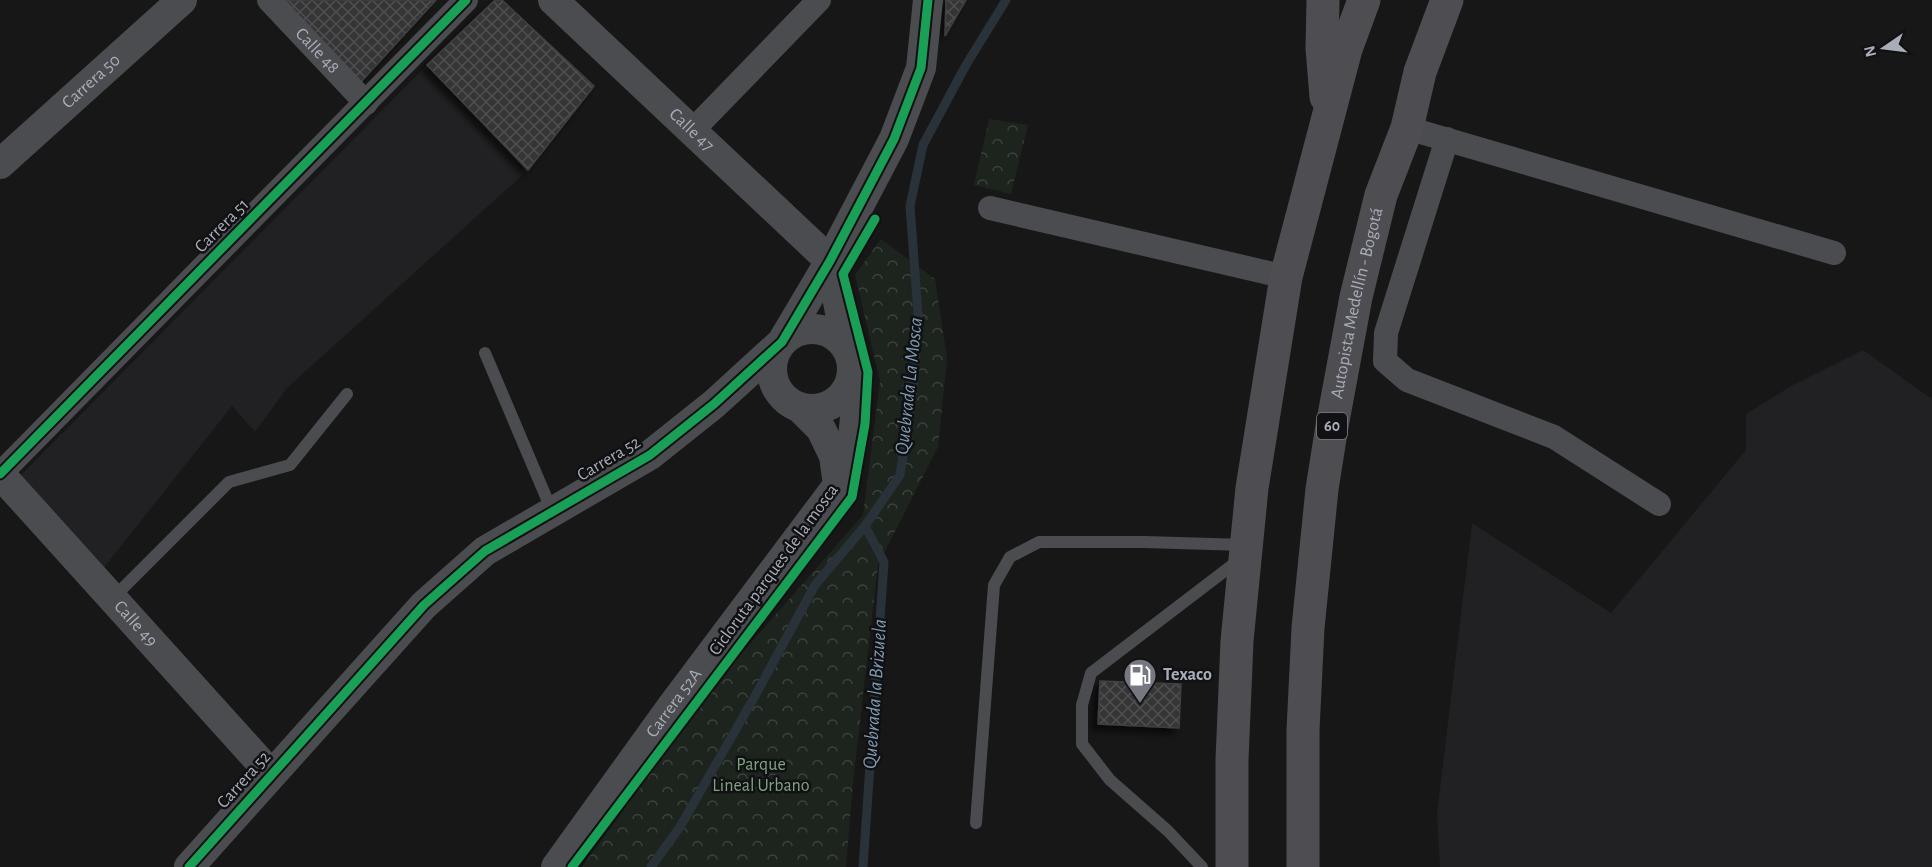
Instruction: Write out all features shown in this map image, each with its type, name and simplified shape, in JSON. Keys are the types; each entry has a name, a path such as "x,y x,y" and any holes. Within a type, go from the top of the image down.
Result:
{"highway":[{"path":"1323,0 1322,48 1328,119"},
{"path":"1232,867 1237,641 1251,488 1286,277 1346,49 1364,0"},
{"name":"Autopista Medellín - Bogotá","path":"1303,867 1303,730 1307,651 1322,489 1356,297 1381,195 1407,128 1420,72 1447,0"}],"street":[{"name":"Carrera 50","path":"0,164 182,0"},
{"name":"Calle 48","path":"269,0 366,103"},
{"name":"Carrera 51","path":"0,474 466,0"},
{"name":"Calle 47","path":"553,0 830,261"},
{"path":"692,132 819,0"},
{"name":"Carrera 52","path":"189,867 424,605 484,551 650,455 714,404 782,342 830,261 894,139 921,68 928,0"},
{"path":"1407,128 1834,253"},
{"path":"1447,139 1386,333 1385,361 1407,380 1554,438 1659,504"},
{"path":"990,208 1286,277"},
{"name":"Carrera 52A","path":"556,867 672,706 838,485 852,447 856,408 850,358 830,261"},
{"path":"800,408 813,410 825,408 837,402 848,387 850,358 840,339 821,329 799,330 782,342 774,354 773,381 779,393 800,408 821,429 834,456 838,485"},
{"name":"Calle 49","path":"0,474 272,774"}],"lane":[{"path":"485,353 553,512"},
{"path":"113,598 229,482 290,465 347,394"},
{"path":"976,823 994,585 1010,557 1039,542 1144,542 1245,550"},
{"path":"1202,867 1168,831 1110,780 1082,744 1082,705 1091,673 1245,550"}],"shaded area":[{"path":"427,65 528,170 287,388 255,432 232,406 102,570 16,480"},
{"path":"1863,350 1932,399 1932,867 1440,867 1437,814 1472,523 1611,613 1746,450 1746,414 1793,385"}],"green space":[{"path":"989,119 1028,125 1011,194 974,185"},
{"name":"Parque Lineal Urbano","path":"881,239 935,279 947,358 938,447 878,565 853,782 846,867 582,867 714,685 863,515 880,381 855,275"}],"building":[{"path":"283,0 436,0 360,83"},
{"path":"495,0 502,0 594,86 528,170 427,65"},
{"path":"946,0 966,0 945,36"},
{"name":"Texaco","path":"1100,681 1181,684 1179,728 1098,724"}],"waterway":[{"name":"Quebrada La Mosca","path":"651,867 680,827 815,585 865,526 900,475 913,391 918,314 910,206 923,145 966,65 1006,0"},
{"name":"Quebrada la Brizuela","path":"863,867 884,562 865,526"}],"cycle path":[{"path":"0,474 466,0"},
{"path":"189,867 424,605 485,551 650,455 714,404 782,342 830,261 894,139 921,68 928,0"},
{"name":"Cicloruta parques de la mosca","path":"572,867 852,497 865,424 868,372 843,274 875,219"}],"place":[{"name":"Texaco","path":"1140,704"}]}
